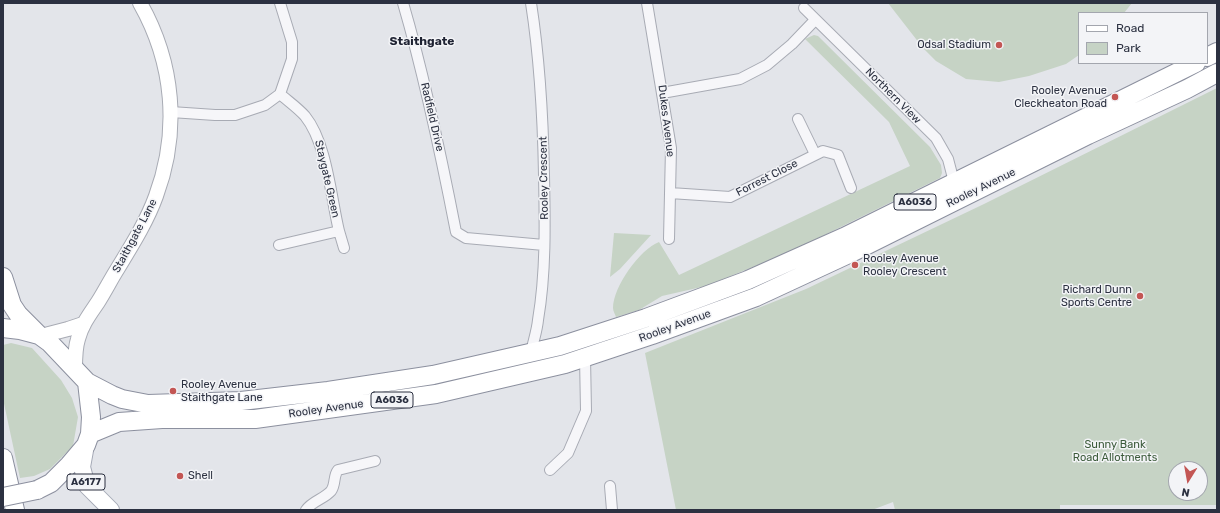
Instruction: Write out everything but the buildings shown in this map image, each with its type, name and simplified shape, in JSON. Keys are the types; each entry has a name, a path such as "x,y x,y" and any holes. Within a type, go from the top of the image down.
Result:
{"highway":[{"path":"1208,56 1217,52"},
{"name":"Rooley Avenue","path":"3,277 12,305 18,314 40,336 50,343 87,382 112,395 133,402 157,404 224,403 328,391 433,375 560,346 748,280 844,237 1194,64"},
{"name":"Rooley Avenue","path":"88,440 119,422 255,419 436,394 565,364 652,335 756,297 853,252 1088,135 1187,89 1217,73"},
{"path":"3,328 20,330 40,336"},
{"name":"A6177","path":"3,497 36,490 51,483 69,465 88,440 91,417 87,382"},
{"path":"3,458 15,510"}],"main road":[{"name":"A6177","path":"88,440 82,466 87,486 111,510"}],"street":[{"name":"Staithgate Lane","path":"75,369 78,339 83,324 98,303 145,222 156,197 167,157 171,112 167,72 150,20 140,3"},
{"path":"171,112 235,115 265,105 280,94 292,59 292,42 280,3"},
{"name":"Radfield Drive","path":"404,3 438,139 456,232 466,238 544,245"},
{"name":"Rooley Crescent","path":"531,3 537,44 543,125 544,245 543,277 538,321 531,353"},
{"name":"Dukes Avenue","path":"647,3 672,148 669,239"},
{"name":"Northern View","path":"804,8 936,138 948,159 954,182"},
{"path":"662,93 740,79 767,65 815,20"},
{"name":"Staygate Green","path":"280,94 304,116 318,139 325,163 344,248"},
{"path":"798,119 815,154"},
{"name":"Forrest Close","path":"670,193 730,197 823,151 838,155 852,188"},
{"name":"Staygate Green","path":"279,245 339,231"},
{"path":"40,336 83,324"},
{"path":"550,470 568,453 586,411 586,357"},
{"path":"306,510 331,491 334,485 335,473 338,470 375,461"},
{"path":"610,486 612,510"}],"green space":[{"name":"Odsal Stadium","path":"888,3 1132,3 1125,12 1078,12 1078,56 1066,64 1029,76 999,82 966,79 936,61 923,48"},
{"path":"814,35 818,36 930,147 941,165 942,173 940,178 790,252 706,286 662,296 639,310 616,317 613,309 614,299 623,280 636,260 644,252 659,242 679,275 910,166 889,122 805,39"},
{"name":"Sunny Bank Road Allotments","path":"1217,88 1217,505 1060,505 1060,510 895,510 893,502 872,510 676,510 645,353 806,289 984,204"},
{"path":"614,233 651,235 620,269 610,277"},
{"path":"11,343 32,348 61,380 72,398 78,417 73,446 50,469 34,476 20,478 3,399 3,345"}],"place":[{"name":"Odsal Stadium","path":"999,45"},
{"name":"Rooley Avenue Cleckheaton Road","path":"1115,97"},
{"name":"Rooley Avenue Rooley Crescent","path":"855,265"},
{"name":"Richard Dunn Sports Centre","path":"1140,296"},
{"name":"Rooley Avenue Staithgate Lane","path":"173,391"},
{"name":"Shell","path":"180,476"}],"district":[{"name":"Staithgate","path":"422,42"}]}
